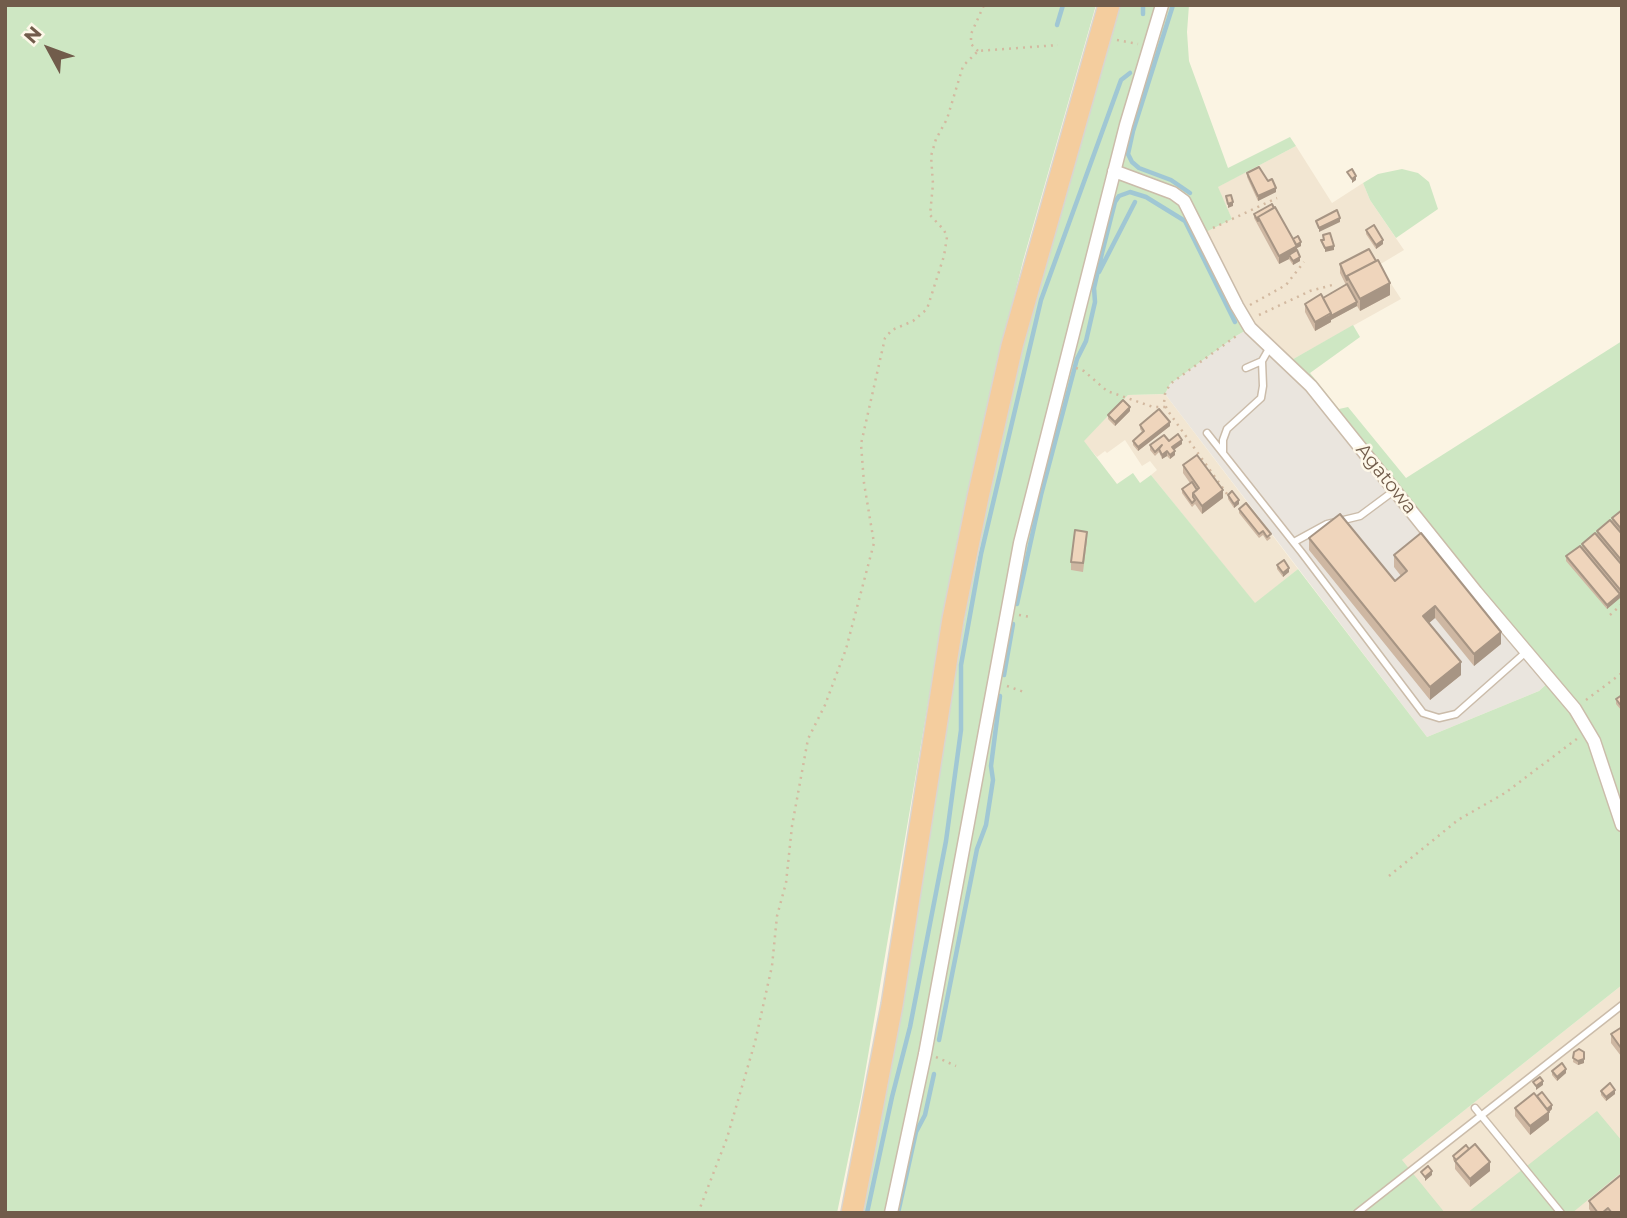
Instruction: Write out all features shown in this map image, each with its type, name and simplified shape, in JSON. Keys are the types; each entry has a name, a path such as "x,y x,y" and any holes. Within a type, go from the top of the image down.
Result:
{"highway":[{"path":"852,1213 890,1018 953,619 978,497 1012,346 1109,5"}],"street":[{"path":"891,1213 925,1054 1020,543 1114,171 1162,5"},
{"name":"Agatowa","path":"1114,171 1181,197 1245,320 1311,386 1575,709 1590,731 1622,825"}],"lane":[{"path":"1223,454 1223,440 1227,429 1261,398 1262,361 1270,347"},
{"path":"1246,368 1262,361"},
{"path":"1207,433 1388,665 1411,700 1429,716 1446,718 1456,714 1526,652"},
{"path":"1293,542 1327,524 1360,516 1395,491"},
{"path":"1357,1213 1622,1005"},
{"path":"1475,1108 1561,1213"}],"path":[{"path":"978,51 971,44 971,34 984,5"},
{"path":"1110,39 1148,46"},
{"path":"698,1213 727,1138 753,1052 772,966 777,916 786,883 792,826 808,739 825,705 846,649 874,543 864,483 861,444 863,425 885,338 892,330 914,321 924,313 942,264 947,237 930,215 933,184 931,156 936,139 947,118 963,66 978,51 1058,45"},
{"path":"1202,234 1277,198"},
{"path":"1227,494 1166,407 1165,394 1170,384 1236,336 1245,320 1286,285 1304,262"},
{"path":"1245,320 1310,291 1336,284"},
{"path":"1066,364 1084,371 1107,391 1153,407 1166,407"},
{"path":"1610,615 1622,604"},
{"path":"1575,709 1622,673"},
{"path":"994,683 1024,692"},
{"path":"1389,876 1458,820 1505,793 1590,731"},
{"path":"925,1054 956,1066"}],"shaded area":[{"path":"1296,146 1332,203 1363,183 1370,200 1404,250 1379,265 1401,299 1288,362 1255,333 1202,234 1232,219 1217,187"},
{"path":"1250,328 1274,351 1551,680 1539,691 1427,737 1165,394 1170,384"},
{"path":"1165,394 1298,569 1255,604 1151,475 1157,470 1150,461 1142,466 1125,440 1097,457 1083,441 1128,395"},
{"path":"1622,985 1622,1213 1336,1213 1402,1160"}],"green space":[{"path":"5,5 1096,5 1023,261 947,592 861,1097 837,1213 5,1213"},
{"path":"1120,5 1189,5 1189,61 1228,168 1290,137 1296,146 1218,187 1232,219 1202,234 1250,328 1170,384 1165,394 1128,395 1084,441 1117,484 1133,473 1140,483 1151,475 1255,603 1298,569 1427,737 1539,691 1551,680 1288,362 1353,325 1360,337 1310,373 1339,409 1348,407 1406,478 1622,341 1622,985 1402,1160 1445,1213 863,1213 906,989 956,667 984,515 1040,282"},
{"path":"1402,169 1418,173 1429,182 1438,209 1396,238 1370,200 1363,183 1378,174"},
{"path":"1597,1111 1622,1141 1622,1172 1572,1213 1467,1213"}],"building":[{"path":"1259,167 1268,181 1272,179 1276,188 1258,196 1247,173"},
{"path":"1352,169 1356,176 1352,179 1347,172"},
{"path":"1231,195 1233,202 1228,204 1226,196"},
{"path":"1272,204 1274,208 1258,217 1258,221 1254,214"},
{"path":"1275,207 1297,246 1279,256 1258,217"},
{"path":"1337,210 1340,218 1319,228 1316,221"},
{"path":"1374,225 1383,240 1376,245 1366,230"},
{"path":"1330,233 1334,246 1325,248 1321,240 1324,240 1323,235"},
{"path":"1298,236 1301,242 1296,245 1293,239"},
{"path":"1369,249 1376,261 1347,276 1347,280 1340,264"},
{"path":"1297,250 1300,257 1293,261 1289,255"},
{"path":"1378,260 1390,283 1360,299 1347,276"},
{"path":"1347,284 1357,302 1331,316 1323,298"},
{"path":"1321,294 1331,313 1315,322 1305,304"},
{"path":"1123,400 1130,407 1115,422 1108,415"},
{"path":"1159,409 1170,422 1138,447 1133,441 1144,431 1140,425"},
{"path":"1178,434 1182,440 1172,447 1175,451 1170,455 1167,451 1162,455 1159,449 1162,445 1155,452 1150,445 1164,435 1169,441"},
{"path":"1197,455 1223,490 1202,506 1193,493 1199,488 1183,465"},
{"path":"1192,482 1197,490 1193,493 1195,500 1192,503 1182,489"},
{"path":"1232,491 1239,500 1234,504 1228,495"},
{"path":"1246,503 1271,534 1267,537 1263,531 1259,534 1239,509"},
{"path":"1622,510 1622,530 1612,518"},
{"path":"1340,514 1395,581 1407,571 1394,555 1421,533 1501,632 1474,654 1435,606 1423,616 1461,662 1430,687 1309,538"},
{"path":"1610,520 1622,534 1622,561 1597,531"},
{"path":"1075,530 1087,532 1083,563 1071,562"},
{"path":"1595,533 1622,565 1622,592 1582,544"},
{"path":"1580,546 1620,594 1607,605 1566,556"},
{"path":"1284,560 1289,568 1283,573 1277,565"},
{"path":"1622,695 1622,707 1616,699"},
{"path":"1622,1027 1622,1047 1621,1048 1611,1034"},
{"path":"1579,1049 1584,1052 1584,1059 1578,1061 1573,1058 1574,1052"},
{"path":"1562,1063 1566,1069 1557,1077 1552,1071"},
{"path":"1540,1077 1543,1081 1536,1086 1533,1082"},
{"path":"1610,1083 1615,1090 1606,1097 1601,1091"},
{"path":"1542,1092 1552,1105 1547,1109 1537,1096"},
{"path":"1534,1093 1549,1112 1530,1126 1515,1108"},
{"path":"1475,1144 1490,1162 1470,1179 1455,1161"},
{"path":"1466,1145 1469,1149 1456,1160 1453,1156"},
{"path":"1428,1166 1432,1171 1425,1177 1421,1172"},
{"path":"1622,1174 1622,1213 1612,1213 1608,1208 1598,1213 1589,1201"}],"waterway":[{"path":"1057,25 1063,5"},
{"path":"1143,5 1143,14"},
{"path":"1173,5 1128,154 1139,168 1171,180 1190,193"},
{"path":"867,1213 910,1027 946,841 961,730 961,665 981,554 1041,300 1121,80 1130,73"},
{"path":"1017,604 1041,495 1077,359 1086,341 1095,302 1094,288 1115,202 1119,196 1130,192 1146,197 1185,221 1235,322"},
{"path":"1099,272 1135,202"},
{"path":"1004,675 1013,624"},
{"path":"939,1040 977,849 986,825 993,780 991,766 1000,696"},
{"path":"898,1213 916,1132 925,1115 934,1074"}]}
